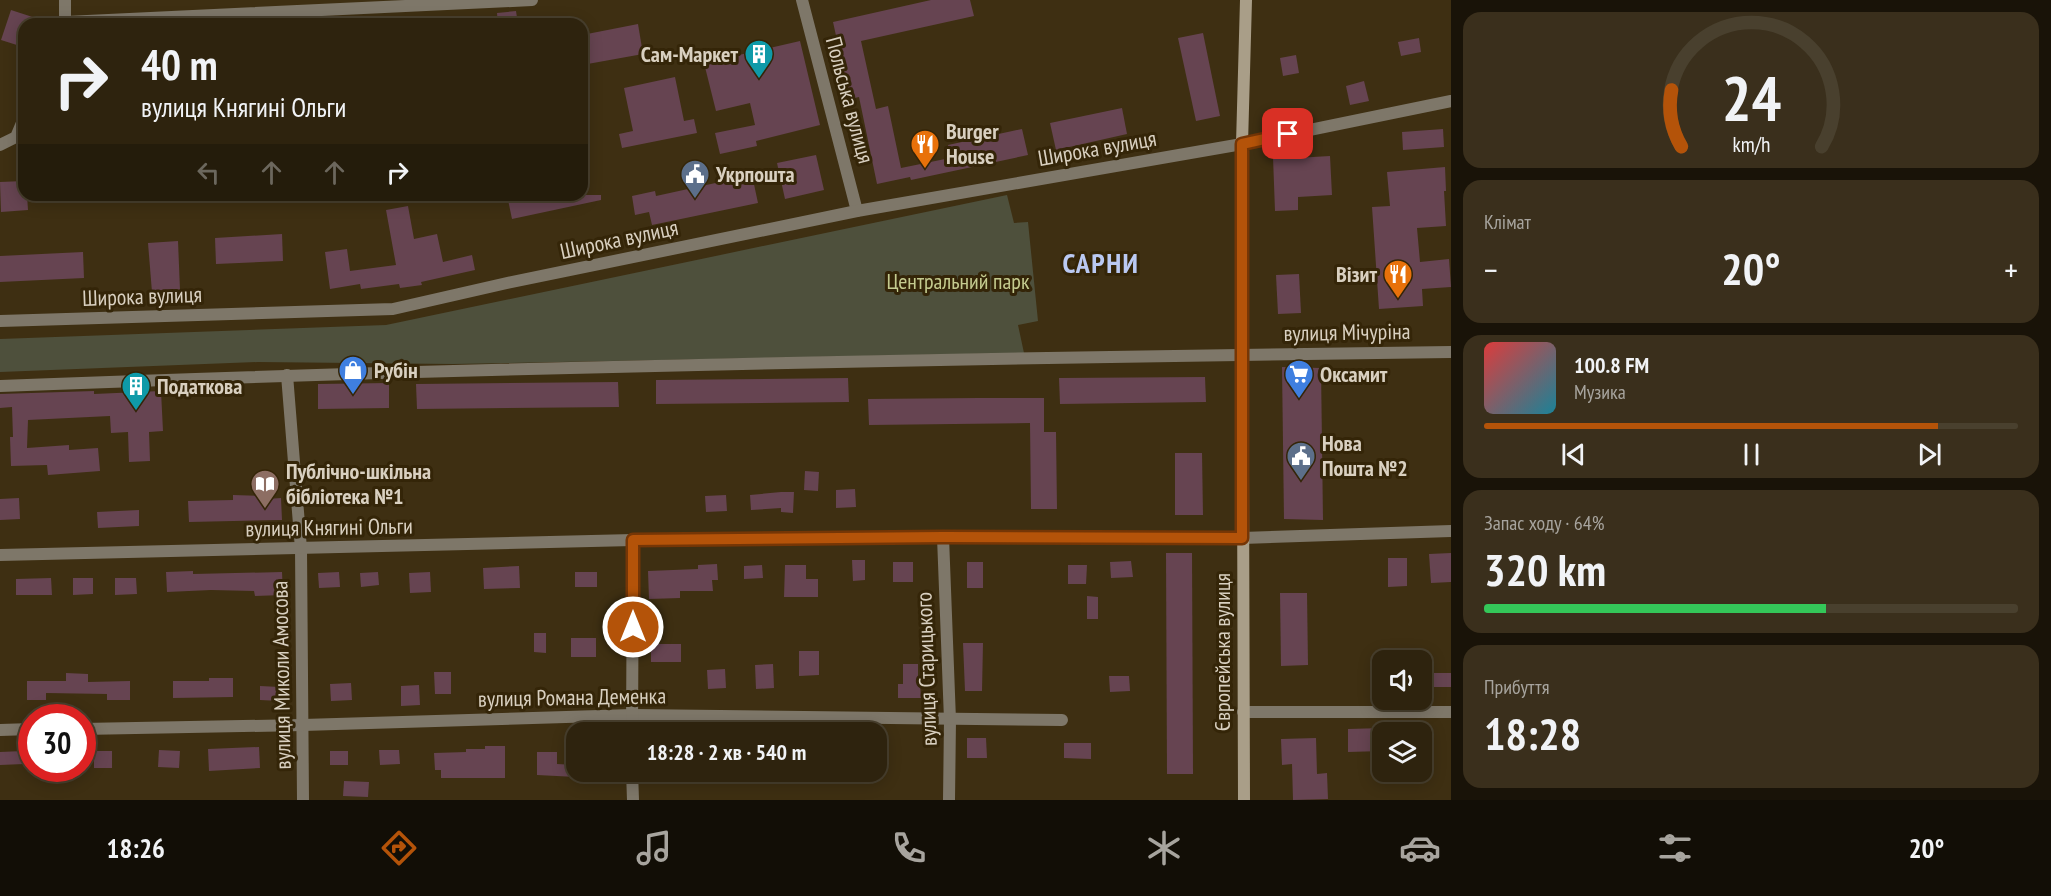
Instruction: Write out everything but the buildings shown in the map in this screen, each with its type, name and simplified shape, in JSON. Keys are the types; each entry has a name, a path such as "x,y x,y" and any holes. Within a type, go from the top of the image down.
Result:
{"main road":[{"name":"Європейська вулиця","path":"1244,800 1242,144 1246,0"}],"street":[{"path":"65,0 65,18"},
{"path":"167,18 532,0"},
{"name":"Польська вулиця","path":"802,0 857,211"},
{"name":"Широка вулиця","path":"0,321 393,309 507,283 857,211 1242,144 1451,101"},
{"path":"0,145 16,137 18,132"},
{"name":"вулиця Мічуріна","path":"1243,355 1451,352"},
{"path":"0,386 287,375 1026,357 1243,355"},
{"name":"вулиця Миколи Амосова","path":"287,375 301,549 303,800"},
{"name":"вулиця Княгині Ольги","path":"0,555 633,540 943,537 1242,538 1451,531"},
{"name":"вулиця Старицького","path":"943,537 950,720 950,800"},
{"path":"632,722 633,540"},
{"path":"1243,712 1451,712"},
{"name":"вулиця Романа Деменка","path":"96,729 632,715 1062,720"},
{"path":"0,730 18,729"},
{"path":"633,782 633,800"}],"green space":[{"name":"Центральний парк","path":"1007,195 1014,223 1028,222 1038,321 1018,325 1024,353 453,364 258,362 0,372 0,339 386,325"}],"place":[{"name":"Сам-Маркет","path":"759,80"},
{"name":"Burger House","path":"925,170"},
{"name":"Укрпошта","path":"695,200"},
{"name":"Візит","path":"1398,300"},
{"name":"Рубін","path":"353,396"},
{"name":"Оксамит","path":"1299,400"},
{"name":"Податкова","path":"136,412"},
{"name":"Нова Пошта №2","path":"1301,482"},
{"name":"Публічно-шкільна бібліотека №1","path":"265,510"}],"district":[{"name":"САРНИ","path":"1101,262"}],"route":[{"path":"633,627 633,540 943,537 1242,538 1242,144 1288,134"}]}
